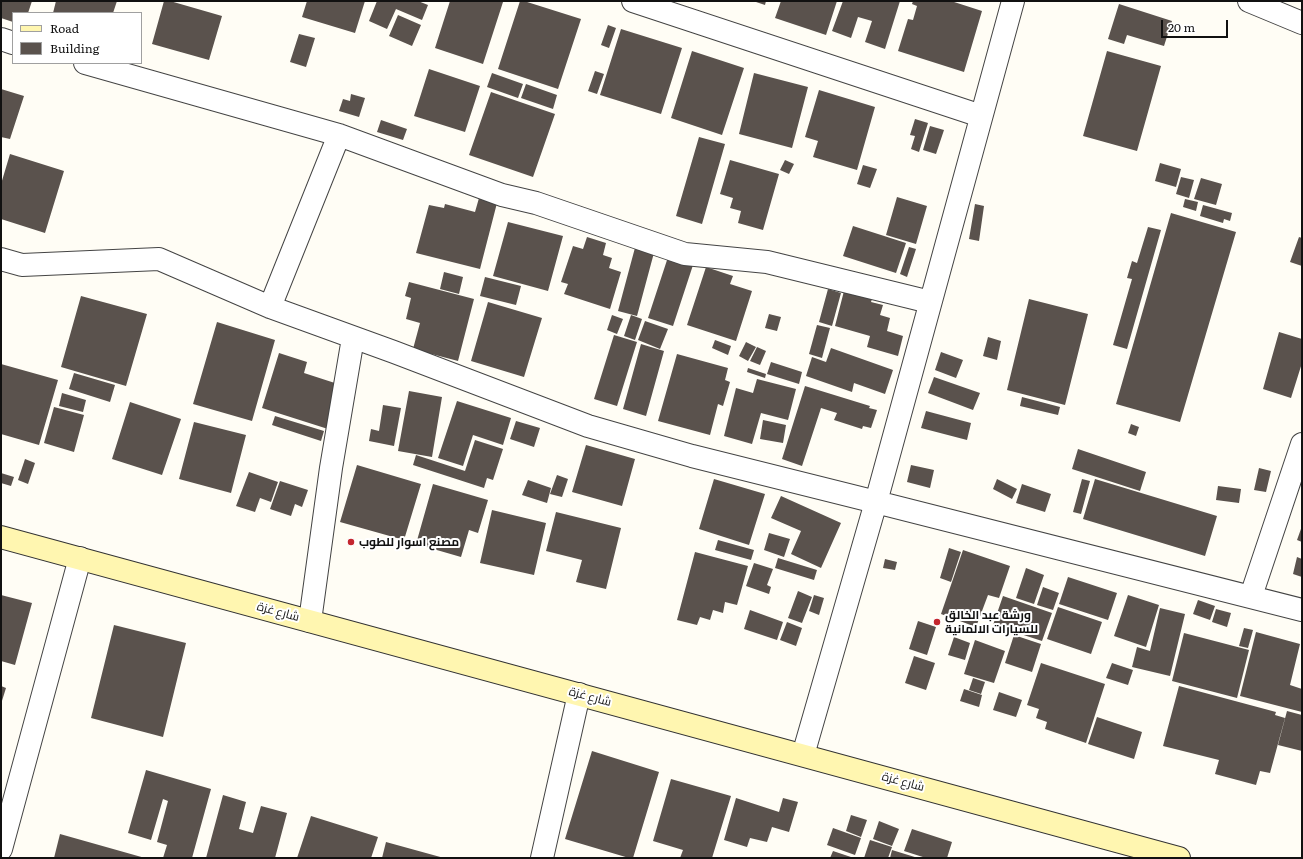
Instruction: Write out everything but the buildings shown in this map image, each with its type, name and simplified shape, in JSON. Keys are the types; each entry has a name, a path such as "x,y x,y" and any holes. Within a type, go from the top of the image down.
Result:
{"main road":[{"name":"شارع غزة","path":"1,537 1179,858"}],"street":[{"path":"633,1 982,116"},
{"path":"803,755 876,502 1013,1"},
{"path":"1250,1 1302,23"},
{"path":"1,39 12,43"},
{"path":"89,64 339,135 502,195 536,203 685,254 767,262 930,302"},
{"path":"270,307 339,135"},
{"path":"1,259 22,264 159,259 270,307 588,426 692,456 1302,610"},
{"path":"310,621 331,468 354,338"},
{"path":"1251,596 1302,444"},
{"path":"1,849 9,788 80,558"},
{"path":"542,858 579,694"}],"place":[{"name":"مصنع اسوار للطوب","path":"351,542"},
{"name":"ورشة عبد الخالق للسيارات الالمانية","path":"937,622"}]}
